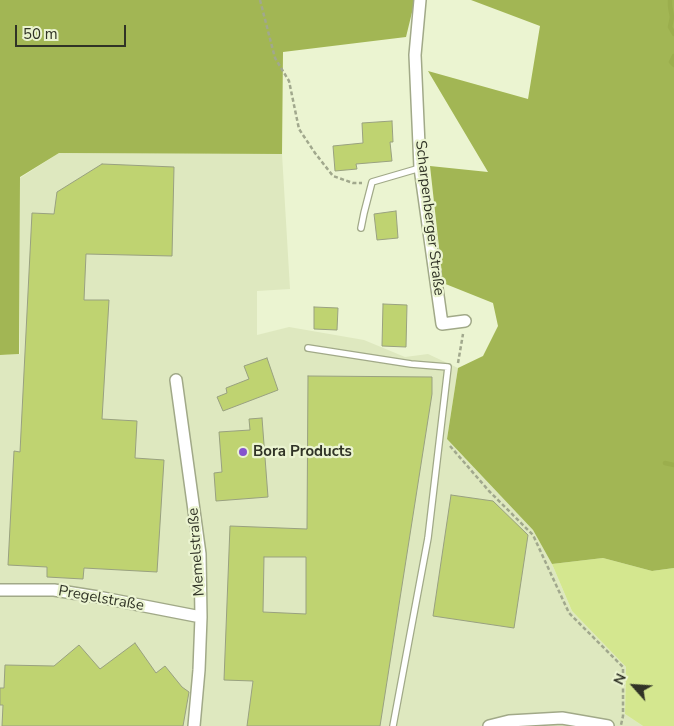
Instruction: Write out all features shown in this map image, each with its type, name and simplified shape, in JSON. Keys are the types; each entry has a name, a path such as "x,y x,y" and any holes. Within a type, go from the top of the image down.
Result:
{"street":[{"name":"Scharpenberger Straße","path":"420,0 415,55 420,168 442,324 465,321"},
{"name":"Memelstraße","path":"176,380 200,554 201,617 194,726"},
{"name":"Pregelstraße","path":"0,590 54,590 201,617"},
{"path":"497,725 528,719 562,718 608,726"}],"lane":[{"path":"361,228 372,182 420,168"},
{"path":"308,348 411,364 448,367 428,538 393,726"}],"path":[{"path":"260,0 275,58 289,81 299,128 333,176 352,183 372,182"},
{"path":"457,367 465,321"},
{"path":"445,440 489,492 533,535 569,613 623,667 623,716 621,726"}],"shaded area":[{"path":"59,153 282,154 290,289 257,291 257,335 289,327 364,340 405,357 428,354 458,368 447,439 533,530 552,564 572,611 626,667 625,714 643,726 0,726 0,355 20,354 20,178"}],"green space":[{"path":"0,0 415,0 406,37 283,52 282,154 59,153 20,177 19,354 0,355"},
{"path":"471,0 674,0 674,568 652,571 603,558 552,564 533,530 447,439 458,368 483,356 498,326 493,303 443,283 430,166 488,172 428,71 528,99 540,26"},
{"path":"603,558 652,571 674,568 674,726 643,726 625,714 626,667 572,611 552,564"}],"building":[{"path":"392,121 393,142 390,142 392,161 356,164 357,169 335,171 333,146 363,143 362,123"},
{"path":"102,164 174,167 172,256 86,254 84,300 109,300 102,419 137,421 135,458 164,460 157,572 84,568 83,579 47,577 47,567 8,565 14,451 20,452 32,213 54,214 57,192"},
{"path":"396,211 398,238 377,240 374,214"},
{"path":"383,304 407,305 406,347 382,346"},
{"path":"314,307 338,308 337,330 314,329"},
{"path":"267,358 278,390 223,411 217,397 227,393 226,388 249,379 244,366"},
{"path":"308,376 432,377 432,394 380,726 247,726 253,681 224,680 230,526 307,529","holes":["264,557 306,557 306,614 263,612"]},
{"name":"Bora Products","path":"262,418 268,497 216,501 214,473 222,472 219,432 250,430 249,419"},
{"path":"451,495 493,501 528,535 514,628 433,616"},
{"path":"135,643 156,673 165,666 182,687 189,692 183,726 2,726 3,705 0,705 0,688 4,688 5,665 54,666 79,645 100,669"}],"waterway":[{"path":"670,0 672,17 670,27 674,34"},
{"path":"674,56 671,62 674,65"},
{"path":"665,463 674,465"}],"place":[{"name":"Bora Products","path":"243,452"}]}
